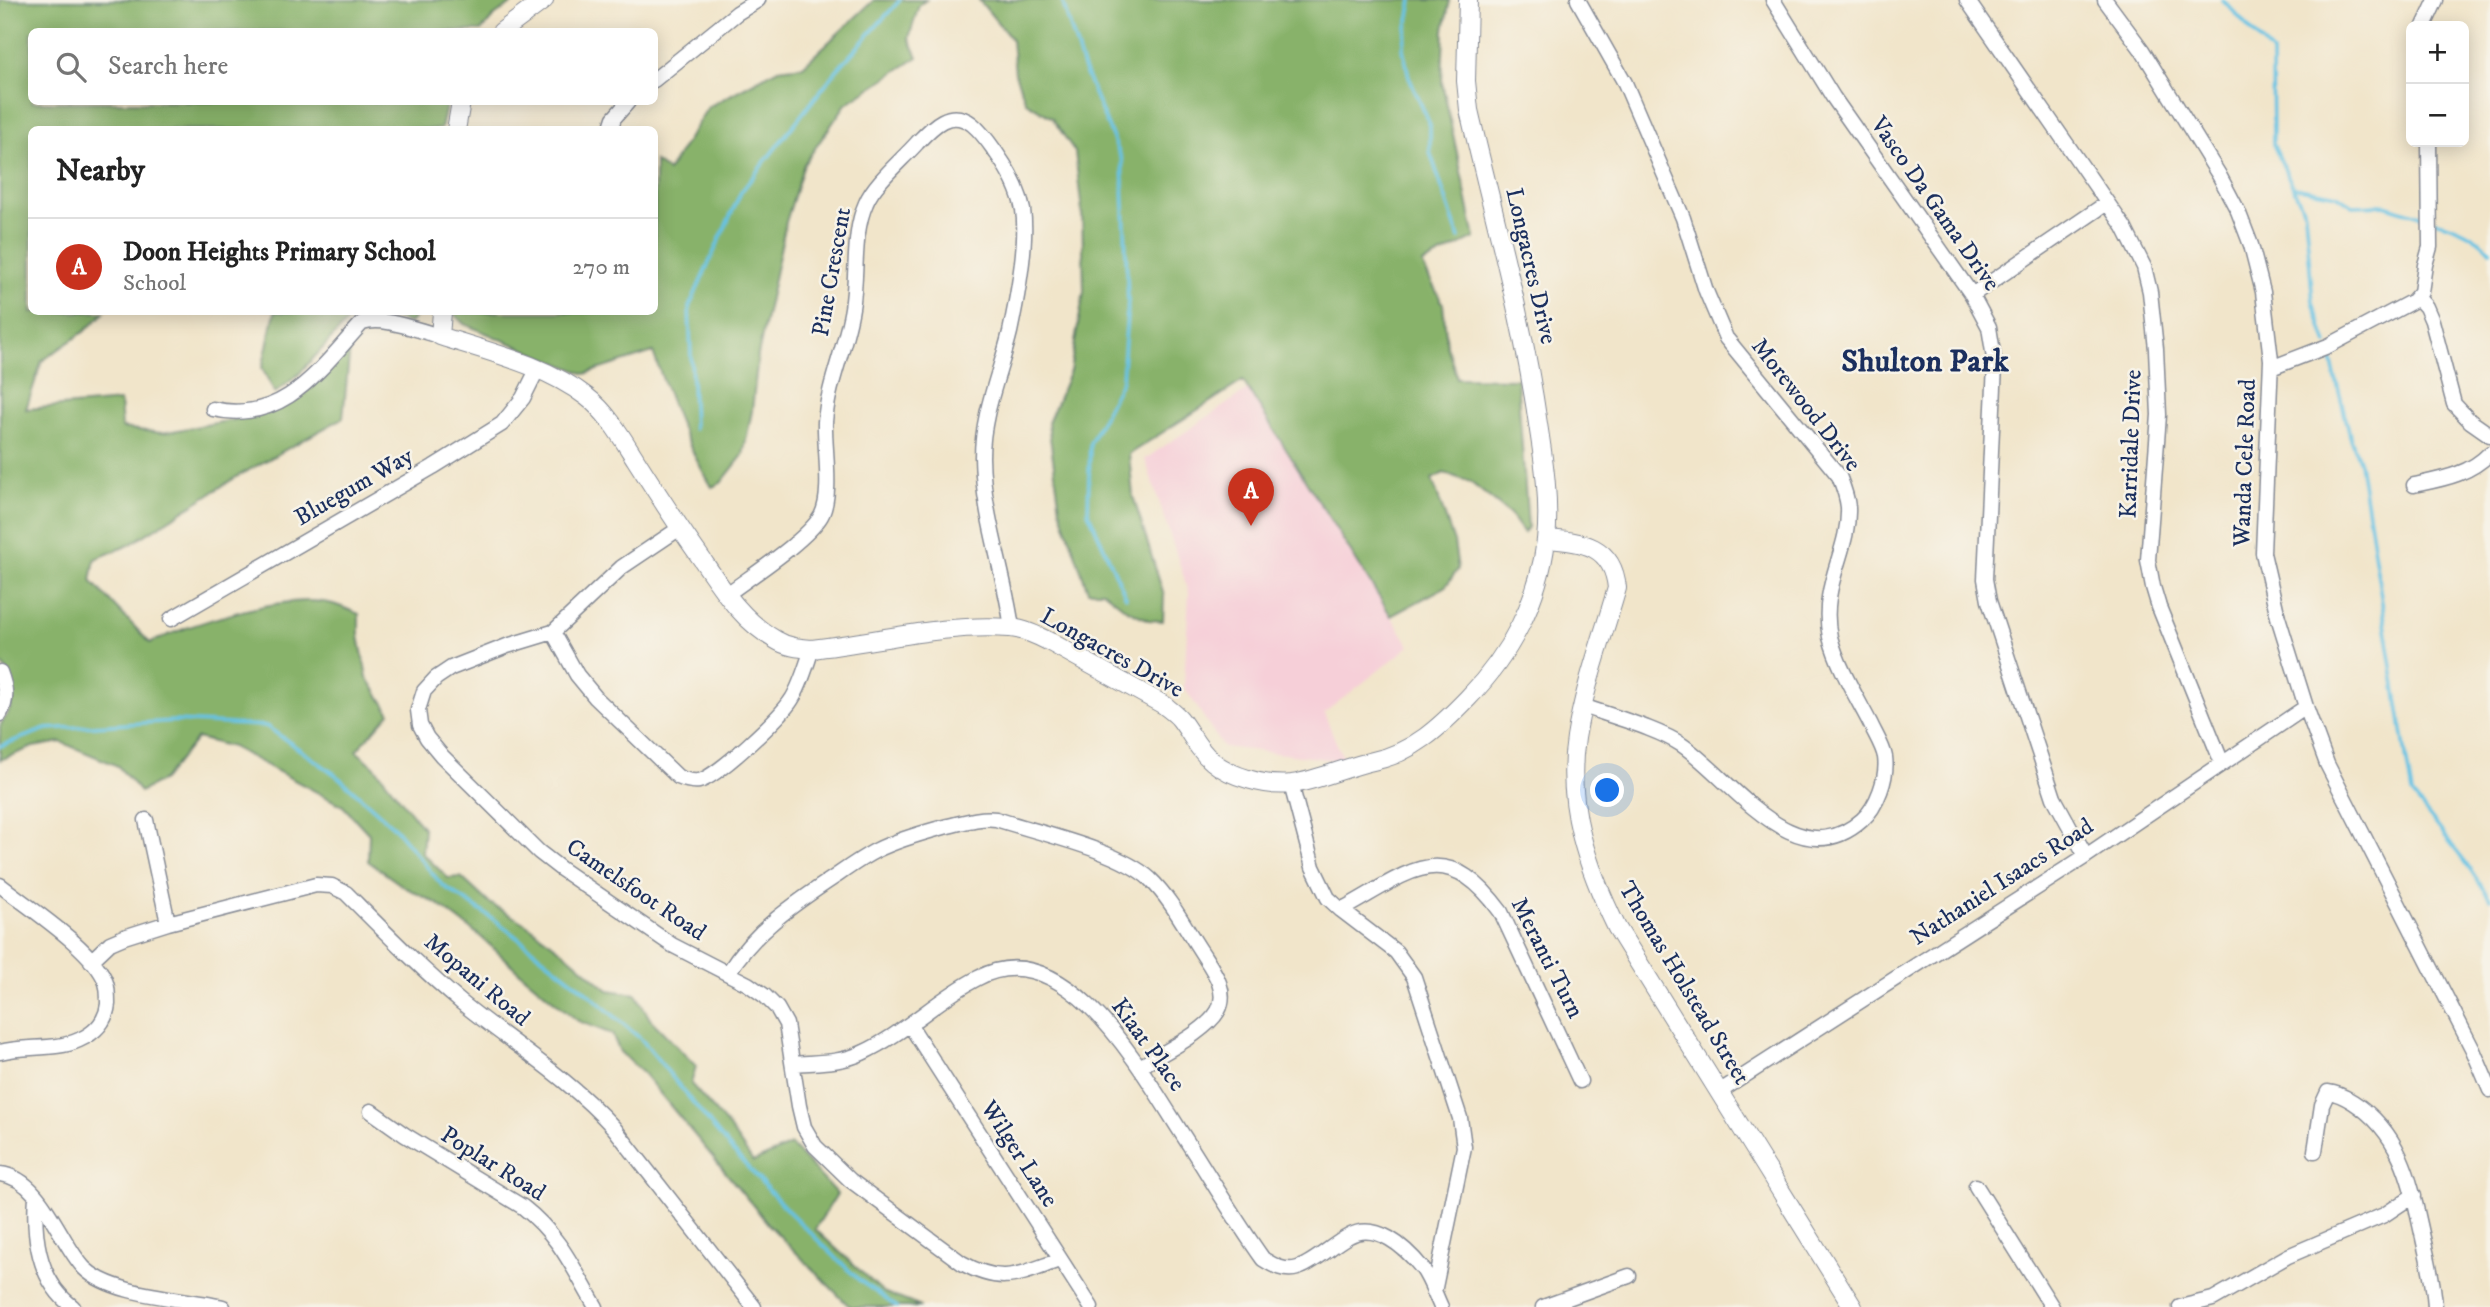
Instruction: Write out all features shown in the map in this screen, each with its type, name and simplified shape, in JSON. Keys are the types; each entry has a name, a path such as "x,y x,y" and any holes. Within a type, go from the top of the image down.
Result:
{"street":[{"path":"506,28 544,0"},
{"path":"658,77 737,13 758,0"},
{"name":"Longacres Drive","path":"213,409 233,414 255,412 278,404 299,389 362,323 372,320 440,336 512,359 568,384 589,398 613,425 737,610 778,642 791,647 812,649 946,630 1012,628 1050,642 1164,705 1179,718 1212,762 1235,775 1263,782 1291,784 1379,760 1412,747 1428,736 1489,677 1520,628 1541,566 1546,539 1544,463 1525,345 1469,110 1466,80 1468,0"},
{"name":"Morewood Drive","path":"1578,0 1630,95 1683,218 1706,291 1726,338 1842,483 1848,506 1846,526 1828,597 1827,617 1837,656 1885,758 1883,781 1876,802 1864,819 1846,832 1808,838 1789,832 1770,821 1680,744 1583,706"},
{"name":"Vasco Da Gama Drive","path":"1773,0 1833,97 1972,295 1989,327 1995,365 1985,579 1989,601 2054,798 2086,856"},
{"name":"Karridale Drive","path":"1967,0 2107,203 2135,246 2144,267 2150,292 2156,349 2159,415 2148,559 2152,587 2193,697 2222,763"},
{"name":"Wanda Cele Road","path":"2105,0 2142,50 2219,175 2238,211 2251,245 2263,292 2271,368 2263,553 2278,617 2327,764 2473,1050 2490,1090"},
{"path":"2426,21 2436,0"},
{"path":"457,126 460,105"},
{"path":"611,126 614,118 625,105"},
{"name":"Pine Crescent","path":"726,595 801,538 823,513 826,496 826,415 830,389 853,306 861,226 867,200 925,134 941,121 953,116 967,120 986,139 1017,189 1023,210 1022,257 1010,333 985,419 982,447 984,497 1006,589 1012,628"},
{"path":"2271,368 2328,346 2417,297 2421,292 2430,247 2429,147"},
{"path":"1972,295 2107,203"},
{"path":"2417,297 2426,307 2432,321 2454,404 2470,421 2490,435"},
{"path":"440,336 442,315"},
{"name":"Bluegum Way","path":"171,619 502,424 523,398 537,370"},
{"path":"2414,485 2464,473 2490,453"},
{"name":"Camelsfoot Road","path":"680,528 622,567 553,632 485,655 452,668 436,678 424,691 418,710 420,725 442,757 539,852 672,945 757,990 777,1008 786,1024 804,1127 815,1146 850,1180 962,1263 980,1273 1013,1276 1060,1260"},
{"name":"Thomas Holstead Street","path":"1546,539 1586,545 1597,550 1608,558 1615,572 1617,588 1583,706 1573,770 1579,830 1590,863 1617,928 1853,1307"},
{"path":"553,632 577,675 596,698 678,777 689,781 701,781 766,730 782,713 794,696 812,649"},
{"path":"0,672 6,699 0,715"},
{"name":"Nathaniel Isaacs Road","path":"1719,1092 2086,856 2306,707"},
{"path":"1291,784 1313,867 1322,888 1341,910 1396,952 1414,977 1464,1134 1461,1168 1434,1292 1441,1307"},
{"path":"728,973 739,956 771,923 806,896 877,850 929,831 983,818 996,819 1110,856 1139,870 1159,890 1213,970 1222,993 1221,1002 1211,1020 1140,1067"},
{"path":"146,820 168,923"},
{"name":"Meranti Turn","path":"1341,910 1416,870 1438,865 1456,869 1471,878 1501,912 1580,1081"},
{"name":"Mopani Road","path":"91,961 110,943 168,923 316,885 332,886 346,893 445,988 562,1077 592,1104 614,1128 754,1307"},
{"path":"0,886 67,937 91,961 106,983 107,1012 101,1024 79,1040 64,1045 0,1052"},
{"name":"Kiaat Place","path":"794,1064 839,1061 861,1054 910,1025 977,978 1001,968 1022,969 1043,975 1069,989 1108,1023 1140,1067 1263,1259 1275,1267 1300,1268 1350,1235 1374,1231 1403,1249 1423,1270 1434,1292"},
{"name":"Wilger Lane","path":"910,1025 1091,1307"},
{"path":"2315,1151 2325,1097 2329,1092 2334,1092 2362,1108 2389,1137 2406,1168 2414,1195 2435,1307"},
{"name":"Poplar Road","path":"371,1111 540,1220 568,1256 596,1307"},
{"path":"0,1174 19,1181 36,1196 84,1267 97,1277 119,1287 223,1307"},
{"path":"1976,1186 2052,1307"},
{"path":"2180,1307 2215,1303 2288,1256 2384,1215 2414,1195"},
{"path":"36,1196 36,1245 46,1275 55,1290 73,1307"},
{"path":"1544,1307 1629,1276"}],"shaded area":[{"path":"1249,389 1410,646 1324,713 1344,761 1223,747 1184,687 1189,593 1145,459"}],"green space":[{"path":"0,0 517,0 493,17 484,28 28,28 28,105 446,105 442,126 28,126 28,315 102,315 85,331 42,361 26,409 120,401 122,428 162,433 270,413 295,398 350,346 343,418 238,476 129,545 95,559 91,581 150,643 213,619 288,602 329,603 359,614 359,636 367,677 390,713 356,751 374,766 424,829 422,853 448,878 461,877 488,902 526,924 563,951 608,990 636,994 650,1019 696,1066 691,1084 729,1127 753,1162 791,1145 837,1194 815,1229 883,1292 921,1307 851,1307 847,1304 770,1226 644,1074 620,1052 612,1034 578,1021 480,936 438,904 404,887 368,861 369,834 343,806 232,747 197,738 163,780 140,792 118,766 61,742 33,747 0,760 0,727 11,706 13,686 0,662"},
{"path":"874,0 926,0 919,5 909,38 918,57 846,104 804,164 786,222 758,355 752,411 743,455 721,483 712,487 686,438 653,352 585,374 464,324 455,315 658,315 658,164 668,171 708,107 778,69 803,66"},
{"path":"979,0 1450,0 1444,30 1442,82 1475,238 1422,264 1443,304 1447,346 1457,378 1517,379 1528,527 1524,533 1510,514 1470,482 1444,473 1432,479 1454,542 1458,569 1445,587 1391,616 1243,381 1129,454 1133,496 1164,596 1163,621 1148,620 1126,609 1103,591 1088,591 1060,509 1048,423 1070,371 1084,291 1082,212 1075,152 1052,118 1026,102 1015,74 1012,40"},
{"path":"274,315 353,315 298,375 275,393 262,368"},
{"path":"387,315 417,315 410,323"}],"waterway":[{"path":"694,429 689,307 741,192 836,71 900,0"},
{"path":"1062,0 1083,67 1122,160 1128,301 1122,380 1090,443 1088,512 1126,597"},
{"path":"1412,0 1403,49 1409,77 1430,125 1430,152 1459,238"},
{"path":"2223,0 2272,53 2273,144 2305,213 2313,302 2327,344"},
{"path":"2294,187 2337,195 2353,206 2384,205 2424,217"},
{"path":"2435,221 2465,232 2490,251"},
{"path":"2329,351 2350,436 2360,463 2412,794 2464,860 2490,899"},
{"path":"0,746 46,729 175,721 266,726 336,775 393,826 442,885 496,921 584,990 642,1040 730,1148 789,1212 859,1280 897,1307"}],"place":[{"name":"Doon Heights Primary School","path":"1251,526"}],"district":[{"name":"Shulton Park","path":"1925,362"}]}
